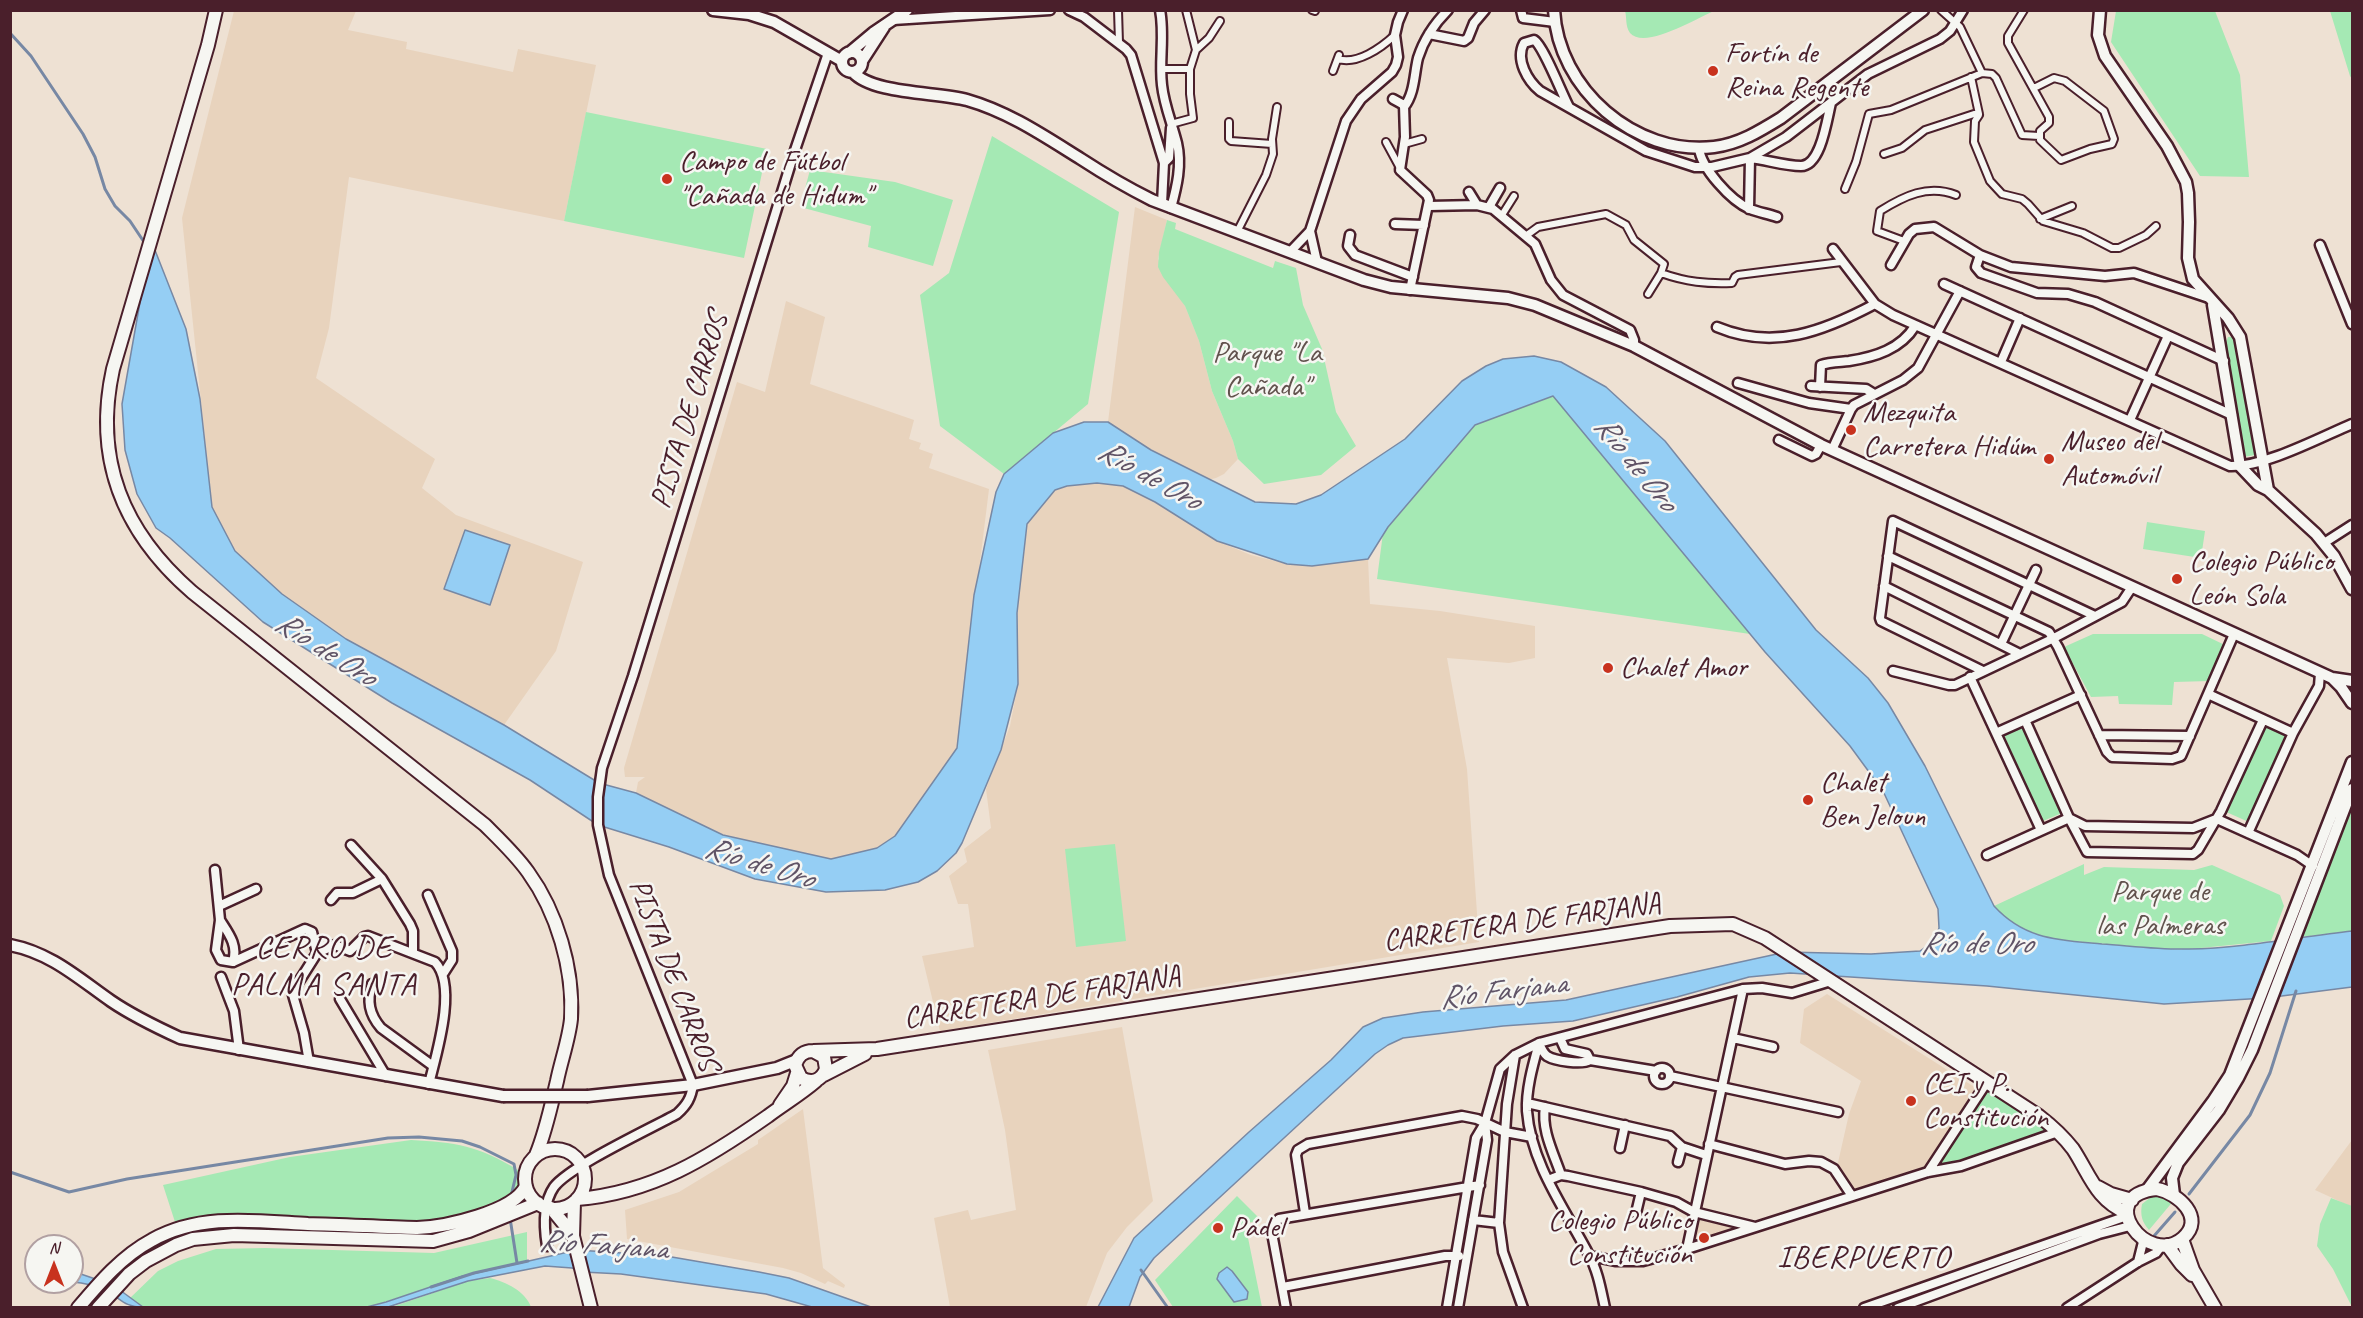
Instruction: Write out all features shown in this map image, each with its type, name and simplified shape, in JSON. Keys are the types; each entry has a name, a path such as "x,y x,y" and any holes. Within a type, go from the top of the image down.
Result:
{"main road":[{"path":"216,10 174,164 119,345 109,387 107,442 113,474 125,507 148,549 161,564 192,592 485,825 529,874 543,898 560,941 569,982 571,1020 548,1123 536,1155 526,1172 526,1185 529,1192 546,1206 573,1236"},
{"name":"CARRETERA DE FARJANA","path":"813,1051 877,1050 1670,926 1732,924 1749,930 1776,945 1987,1082 2058,1132 2073,1150 2106,1202 2128,1218"},
{"name":"CARRETERA DE FARJANA","path":"546,1206 567,1206 575,1201 648,1184 680,1172 740,1135 798,1096 820,1078 850,1060 877,1050"},
{"path":"813,1051 824,1057 826,1063 820,1078 805,1081 797,1068 803,1053 813,1051"},
{"name":"CARRETERA DE FARJANA","path":"777,1108 786,1098 797,1068"},
{"path":"548,1123 562,1149"},
{"path":"536,1155 544,1151 562,1149 574,1155 582,1166 585,1180 581,1194 575,1201 573,1236 591,1308"},
{"path":"585,1180 609,1194"},
{"name":"CARRETERA DE FARJANA","path":"2093,1182 2111,1194 2132,1200"},
{"path":"511,1208 526,1185"},
{"path":"2165,1245 2182,1239 2190,1226 2191,1216 2188,1208 2174,1195 2157,1189 2147,1190 2132,1200 2128,1218 2144,1238 2165,1245 2198,1280"},
{"path":"100,1305 129,1274 160,1252 194,1239 211,1236 260,1235 420,1242 446,1239 468,1225 511,1208 546,1206"},
{"path":"78,1308 115,1268 152,1240 189,1225 242,1221 417,1228 468,1225"},
{"path":"2182,1239 2188,1260 2216,1308"}],"street":[{"path":"713,10 749,14 774,22 828,53 846,57 857,54 859,79 964,100 1001,112 1020,121 1120,184 1167,206 1364,280 1410,290 1522,301 1634,346 1821,445 2320,673 2332,678 2352,681"},
{"path":"889,22 859,66 846,70 846,57 873,33 889,22 907,10"},
{"path":"889,22 1050,10"},
{"path":"1069,10 1085,14 1126,49 1134,62 1164,164 1167,206"},
{"path":"1118,10 1119,43"},
{"path":"1160,10 1163,38 1161,69 1163,97 1177,145 1179,166 1177,187 1167,206"},
{"path":"1186,10 1196,50"},
{"path":"1290,252 1310,231 1346,121 1361,99 1392,72 1396,65 1398,57 1395,35 1403,10"},
{"path":"1399,166 1404,144 1404,107 1411,94 1418,59 1429,34 1448,10"},
{"path":"1429,34 1464,41 1468,38 1474,23 1485,10"},
{"path":"1521,10 1523,18 1555,22"},
{"path":"1537,10 1537,21"},
{"path":"1554,10 1558,41 1565,61 1583,88 1601,107 1624,124 1648,137 1668,145 1699,148 1730,144 1758,132 1781,118 1923,10"},
{"path":"1941,10 1956,22 1982,73"},
{"path":"1569,107 1542,47 1534,40 1524,43 1521,48 1522,64 1532,84 1540,91 1646,151 1695,167 1706,168 1750,158 1786,137 1868,74 1931,45 1950,31 1963,10"},
{"path":"2024,10 2008,36 2008,43 2050,120 2040,131 2040,140 2061,160 2090,149 2112,144 2114,139 2104,111 2065,81 2054,78 2034,88"},
{"path":"2100,10 2098,35 2105,56 2167,146 2186,182 2189,213 2188,258 2193,279 2229,318 2240,337 2268,490"},
{"path":"1171,124 1193,118 1190,69 1196,50 1209,38 1220,21"},
{"path":"1333,71 1339,57 1351,61 1382,47 1395,35"},
{"name":"PISTA DE CARROS","path":"547,1246 546,1206 554,1188 564,1177 677,1114 686,1106 691,1096 693,1085 609,875 598,825 599,783 607,748 633,676 794,153 828,53"},
{"path":"1161,69 1190,69"},
{"path":"1845,189 1856,162 1869,114 1891,110 1982,73 1992,74 1996,78 2022,135 2039,136"},
{"path":"1971,77 1979,114 1975,121 1974,142 1990,181 2002,194 2022,199 2040,219 2083,233 2112,248 2119,248 2156,226"},
{"path":"1393,99 1403,103 1404,107"},
{"path":"1750,158 1803,166 1812,162 1818,155 1831,103"},
{"path":"1237,232 1266,175 1273,154 1272,144 1277,107"},
{"path":"1591,119 1601,107"},
{"path":"1884,154 1902,148 1925,130 1979,114"},
{"path":"1229,122 1231,141 1272,144"},
{"path":"1164,164 1169,158 1171,124"},
{"path":"1404,144 1422,139"},
{"path":"1386,142 1400,170 1426,195 1429,206 1410,290"},
{"path":"1699,148 1706,168 1733,197 1749,208 1777,217"},
{"path":"1749,208 1750,158"},
{"path":"1489,207 1500,188"},
{"path":"1904,241 1877,231 1880,211 1923,190 1934,189 1956,195"},
{"path":"1469,192 1477,205"},
{"path":"1502,215 1514,196"},
{"path":"1429,206 1477,205 1489,207 1502,215 1527,235 1539,251 1547,271 1563,295 1630,330 1635,340 1634,346"},
{"path":"2040,219 2072,206"},
{"path":"1527,235 1538,227 1606,214 1626,225 1636,242 1664,264 1648,294"},
{"path":"1395,224 1424,225"},
{"path":"1891,265 1904,241 1915,229 1934,227 1980,255 2022,269 2105,276 2134,273 2211,300"},
{"path":"1310,231 1317,262"},
{"path":"1350,235 1348,246 1355,255 1413,277"},
{"path":"2320,245 2352,324"},
{"path":"1833,249 1875,304 1915,326 2001,362 2230,466 2263,461 2352,424"},
{"path":"1980,255 1976,267 1981,273 2037,293 2080,297 2224,361"},
{"path":"1661,273 1683,281 1697,283 1732,283 1738,275 1841,262"},
{"path":"1944,284 2232,415"},
{"path":"1832,450 1851,409 1903,380 1918,368 1960,291"},
{"path":"2211,300 2224,361 2240,466 2258,485 2268,490 2324,543 2352,589"},
{"path":"1717,327 1747,336 1791,336 1837,324 1875,304"},
{"path":"2001,362 2020,318"},
{"path":"1875,394 1866,389 1815,386 1821,365 1863,358 1886,351 1903,342 1915,326"},
{"path":"2130,420 2168,336"},
{"path":"1738,383 1809,403 1851,409"},
{"path":"1779,440 1812,456 1816,454 1821,445"},
{"path":"1983,671 1881,621 1893,521 2095,616"},
{"path":"2324,543 2352,525"},
{"path":"1888,556 2044,628 2054,638 2107,752 2112,757 2179,758 2234,634"},
{"path":"2001,644 2036,570"},
{"path":"1884,586 2019,654"},
{"path":"1893,672 1949,686 1955,685 2054,638 2122,602 2132,587"},
{"path":"2248,833 2293,733 2319,686 2320,673"},
{"path":"1970,678 2041,830"},
{"path":"2332,678 2352,704"},
{"path":"2208,694 2293,733"},
{"path":"1996,733 2080,695"},
{"path":"2025,720 2069,818 2087,852 2136,854 2195,853 2217,819 2263,720"},
{"path":"2099,735 2190,736"},
{"path":"2147,1190 2230,1075 2352,762"},
{"path":"2174,1195 2172,1186 2174,1171 2238,1078 2266,1014 2352,789"},
{"path":"1987,855 2069,818 2085,826 2193,828 2217,819 2297,855 2313,866"},
{"path":"351,845 382,879 413,931 413,953"},
{"path":"215,870 220,920 216,944 221,960 233,962 305,929 312,932 317,952"},
{"path":"331,900 337,893 353,893 382,879"},
{"path":"219,906 256,889"},
{"path":"428,895 452,951 452,960 443,974"},
{"path":"220,920 235,949 233,962"},
{"path":"309,1062 304,1033 293,995 298,983 317,952 335,945 350,951 368,936 435,962 441,968 444,1012 429,1084"},
{"path":"10,945 32,950 62,964 110,1000 153,1026 180,1038 504,1096 588,1096 693,1085 766,1071 797,1068"},
{"path":"221,977 234,1011 239,1050"},
{"path":"1458,1308 1487,1140 1485,1123 1497,1076 1505,1062 1539,1043 1743,989 1761,988 1792,993 1828,979"},
{"path":"372,984 369,1004 375,1021 381,1028 434,1066"},
{"path":"1687,1249 1743,989"},
{"path":"340,999 386,1076"},
{"path":"1560,1038 1565,1050 1587,1054 1590,1060"},
{"path":"1733,1038 1773,1047"},
{"path":"1539,1043 1548,1057 1584,1063 1590,1060 1656,1071 1654,1078 1660,1083 1667,1082 1670,1076 1838,1112"},
{"path":"1539,1043 1527,1103 1532,1137 1548,1180 1590,1256 1597,1273 1605,1308"},
{"path":"1515,1055 1505,1132 1499,1223 1505,1260 1523,1308"},
{"path":"1928,1172 1987,1082"},
{"path":"1527,1103 1670,1136 1682,1147 1706,1155"},
{"path":"1545,1107 1546,1132 1561,1175"},
{"path":"1305,1213 1296,1158 1298,1150 1308,1144 1462,1116 1505,1132 1532,1137"},
{"path":"1447,1308 1477,1134 1485,1123"},
{"path":"1620,1148 1625,1125"},
{"path":"1590,1256 1628,1262 1643,1261 1928,1172 1961,1166 2058,1132"},
{"path":"1709,1144 1785,1164 1821,1162 1834,1169 1852,1196"},
{"path":"1678,1162 1682,1147"},
{"path":"1548,1180 1561,1175 1641,1192 1676,1202 1694,1212 1755,1227"},
{"path":"1286,1308 1272,1233 1274,1222 1305,1213 1468,1185 1480,1185"},
{"path":"1636,1213 1641,1192"},
{"path":"1864,1308 2128,1218"},
{"path":"1898,1308 2099,1234 2128,1218"},
{"path":"1473,1220 1499,1223"},
{"path":"2138,1262 2144,1238"},
{"path":"2067,1308 2165,1245"},
{"path":"1282,1287 1456,1255 1467,1256"}],"shaded area":[{"path":"234,11 356,11 348,30 407,42 406,49 513,72 518,49 596,65 564,221 349,177 329,328 316,378 435,459 422,488 456,515 583,562 556,651 504,725 346,639 288,599 247,565 231,547 212,507 182,218"},
{"path":"1135,207 1167,220 1158,259 1185,306 1199,341 1212,391 1238,459 1224,474 1216,478 1200,482 1108,422"},
{"path":"786,301 825,317 810,384 914,420 909,439 921,443 919,449 933,454 929,468 989,489 957,748 895,836 877,848 832,859 745,845 636,793 638,782 645,777 625,777 624,768 737,382 765,392"},
{"path":"1097,483 1123,486 1155,501 1217,541 1251,555 1287,564 1312,566 1368,559 1370,604 1440,611 1535,626 1535,658 1509,663 1447,658 1467,769 1479,942 940,1031 922,956 974,947 968,904 958,904 949,876 967,862 964,849 991,828 986,789 1010,726 1018,684 1017,613 1027,524 1055,490 1067,486"},
{"name":"CEI y P. Constitución","path":"1827,994 1976,1088 1926,1167 1850,1191 1837,1167 1849,1114 1861,1081 1800,1043 1804,1009"},
{"path":"1122,1027 1153,1201 1127,1227 1107,1253 1086,1307 950,1307 934,1218 968,1210 971,1220 1016,1210 1005,1130 988,1050"},
{"path":"803,1109 823,1268 845,1285 844,1288 828,1281 825,1284 783,1268 627,1239 625,1210 679,1192 758,1144 758,1140"},
{"path":"2352,1140 2352,1207 2315,1190"},
{"name":"Colegio Público Constitución","path":"1695,1219 1744,1230 1689,1245"}],"green space":[{"path":"1625,11 1714,11 1671,31 1647,38 1637,37 1630,33"},
{"path":"2116,11 2215,11 2240,75 2249,177 2200,176 2111,42"},
{"path":"2330,11 2352,11 2352,79 2350,76"},
{"name":"Campo de Fútbol \"Cañada de Hidum\"","path":"586,112 767,149 744,258 564,221"},
{"path":"992,136 1119,212 1088,404 1004,474 940,426 920,295 949,273"},
{"path":"810,170 895,182 953,200 933,266 868,247 871,226 800,207"},
{"name":"Parque \"La Cañada\"","path":"1167,220 1176,223 1175,229 1273,268 1275,261 1296,268 1303,305 1322,349 1336,412 1356,446 1321,475 1264,484 1238,459 1212,391 1199,341 1185,306 1158,267 1159,252"},
{"path":"2228,337 2236,340 2255,455 2243,457 2226,342"},
{"path":"1553,396 1750,634 1377,579 1383,533 1475,425"},
{"path":"2147,522 2205,531 2201,558 2143,549"},
{"path":"2093,634 2202,634 2229,647 2210,681 2174,682 2172,705 2119,704 2118,696 2091,697 2064,647"},
{"path":"2261,724 2286,735 2251,823 2224,811"},
{"path":"2022,726 2062,813 2043,821 2004,735"},
{"path":"2352,804 2352,931 2301,937"},
{"path":"1115,844 1126,941 1076,947 1065,849"},
{"name":"Parque de las Palmeras","path":"2084,864 2084,875 2104,867 2194,870 2212,865 2280,895 2284,906 2271,941 2191,949 2163,949 2040,936 2006,919 1994,906"},
{"path":"1989,1089 2056,1133 1937,1167"},
{"path":"411,1140 441,1142 479,1150 518,1170 520,1184 512,1200 443,1221 222,1216 175,1222 163,1185 290,1157"},
{"path":"2164,1195 2175,1199 2149,1230 2142,1218 2142,1204 2151,1197"},
{"path":"1237,1196 1262,1221 1245,1223 1262,1307 1173,1307 1155,1280"},
{"path":"2331,1198 2352,1206 2352,1307 2333,1269 2317,1246 2320,1224"},
{"path":"527,1232 527,1261 474,1273 369,1307 142,1308 128,1300 158,1271 178,1261 216,1249 265,1248 434,1253"},
{"path":"490,1278 514,1288 524,1296 531,1307 389,1308 468,1281"}],"water":[{"name":"Río de Oro","path":"151,240 186,329 200,399 212,507 235,551 282,594 346,639 504,725 599,783 636,793 723,835 831,859 877,848 895,836 957,748 974,595 996,492 1004,474 1053,433 1084,422 1108,422 1151,450 1255,502 1296,504 1321,495 1405,439 1462,381 1486,366 1503,359 1534,356 1561,362 1606,387 1665,441 1816,630 1868,678 1888,703 1925,766 1994,906 2006,917 2030,932 2057,939 2167,949 2230,947 2352,931 2352,987 2266,998 2164,1004 1987,986 1790,973 1749,977 1677,997 1573,1021 1503,1026 1403,1038 1375,1054 1154,1258 1140,1277 1129,1307 1098,1307 1134,1238 1331,1060 1363,1027 1383,1018 1423,1012 1566,1000 1786,952 1871,954 1920,951 1934,941 1939,928 1938,909 1883,791 1850,746 1765,652 1553,396 1475,425 1388,527 1368,559 1312,566 1287,564 1217,541 1155,502 1123,486 1097,483 1067,486 1055,490 1027,524 1017,613 1018,684 1001,750 962,843 956,853 937,871 918,882 885,890 826,892 755,879 669,847 598,825 530,780 392,703 263,622 156,528 137,494 125,450 122,404"},
{"path":"465,530 510,545 490,605 444,589"},
{"name":"Río Farjana","path":"577,1250 666,1256 759,1272 789,1278 871,1307 812,1307 766,1294 545,1266 468,1281 388,1307 363,1308 463,1276"},
{"path":"1227,1267 1248,1292 1247,1299 1234,1302 1217,1279 1219,1273"},
{"path":"84,1275 113,1285 143,1307 126,1304 105,1290 85,1284"}],"waterway":[{"path":"10,33 31,56 83,134 95,157 105,189 115,206 130,221 146,245"},
{"path":"2189,1194 2250,1115 2270,1073 2296,991"},
{"path":"10,1172 69,1192 127,1179 388,1138 419,1137 462,1141 514,1164 516,1175 511,1196"},
{"path":"2154,1236 2175,1212"},
{"path":"510,1218 517,1263"},
{"name":"Río Farjana","path":"431,1287 474,1273 528,1261"},
{"path":"1141,1270 1168,1308"}],"place":[{"name":"Fortín de Reina Regente","path":"1713,71"},
{"name":"Campo de Fútbol \"Cañada de Hidum\"","path":"667,179"},
{"name":"Mezquita Carretera Hidúm","path":"1851,430"},
{"name":"Museo del Automóvil","path":"2049,459"},
{"name":"Colegio Público León Sola","path":"2177,579"},
{"name":"Chalet Amor","path":"1608,668"},
{"name":"Chalet Ben Jeloun","path":"1808,800"},
{"name":"CEI y P. Constitución","path":"1911,1101"},
{"name":"Pádel","path":"1218,1228"},
{"name":"Colegio Público Constitución","path":"1704,1238"}],"district":[{"name":"CERRO DE PALMA SANTA","path":"324,968"},
{"name":"IBERPUERTO","path":"1864,1259"}]}
